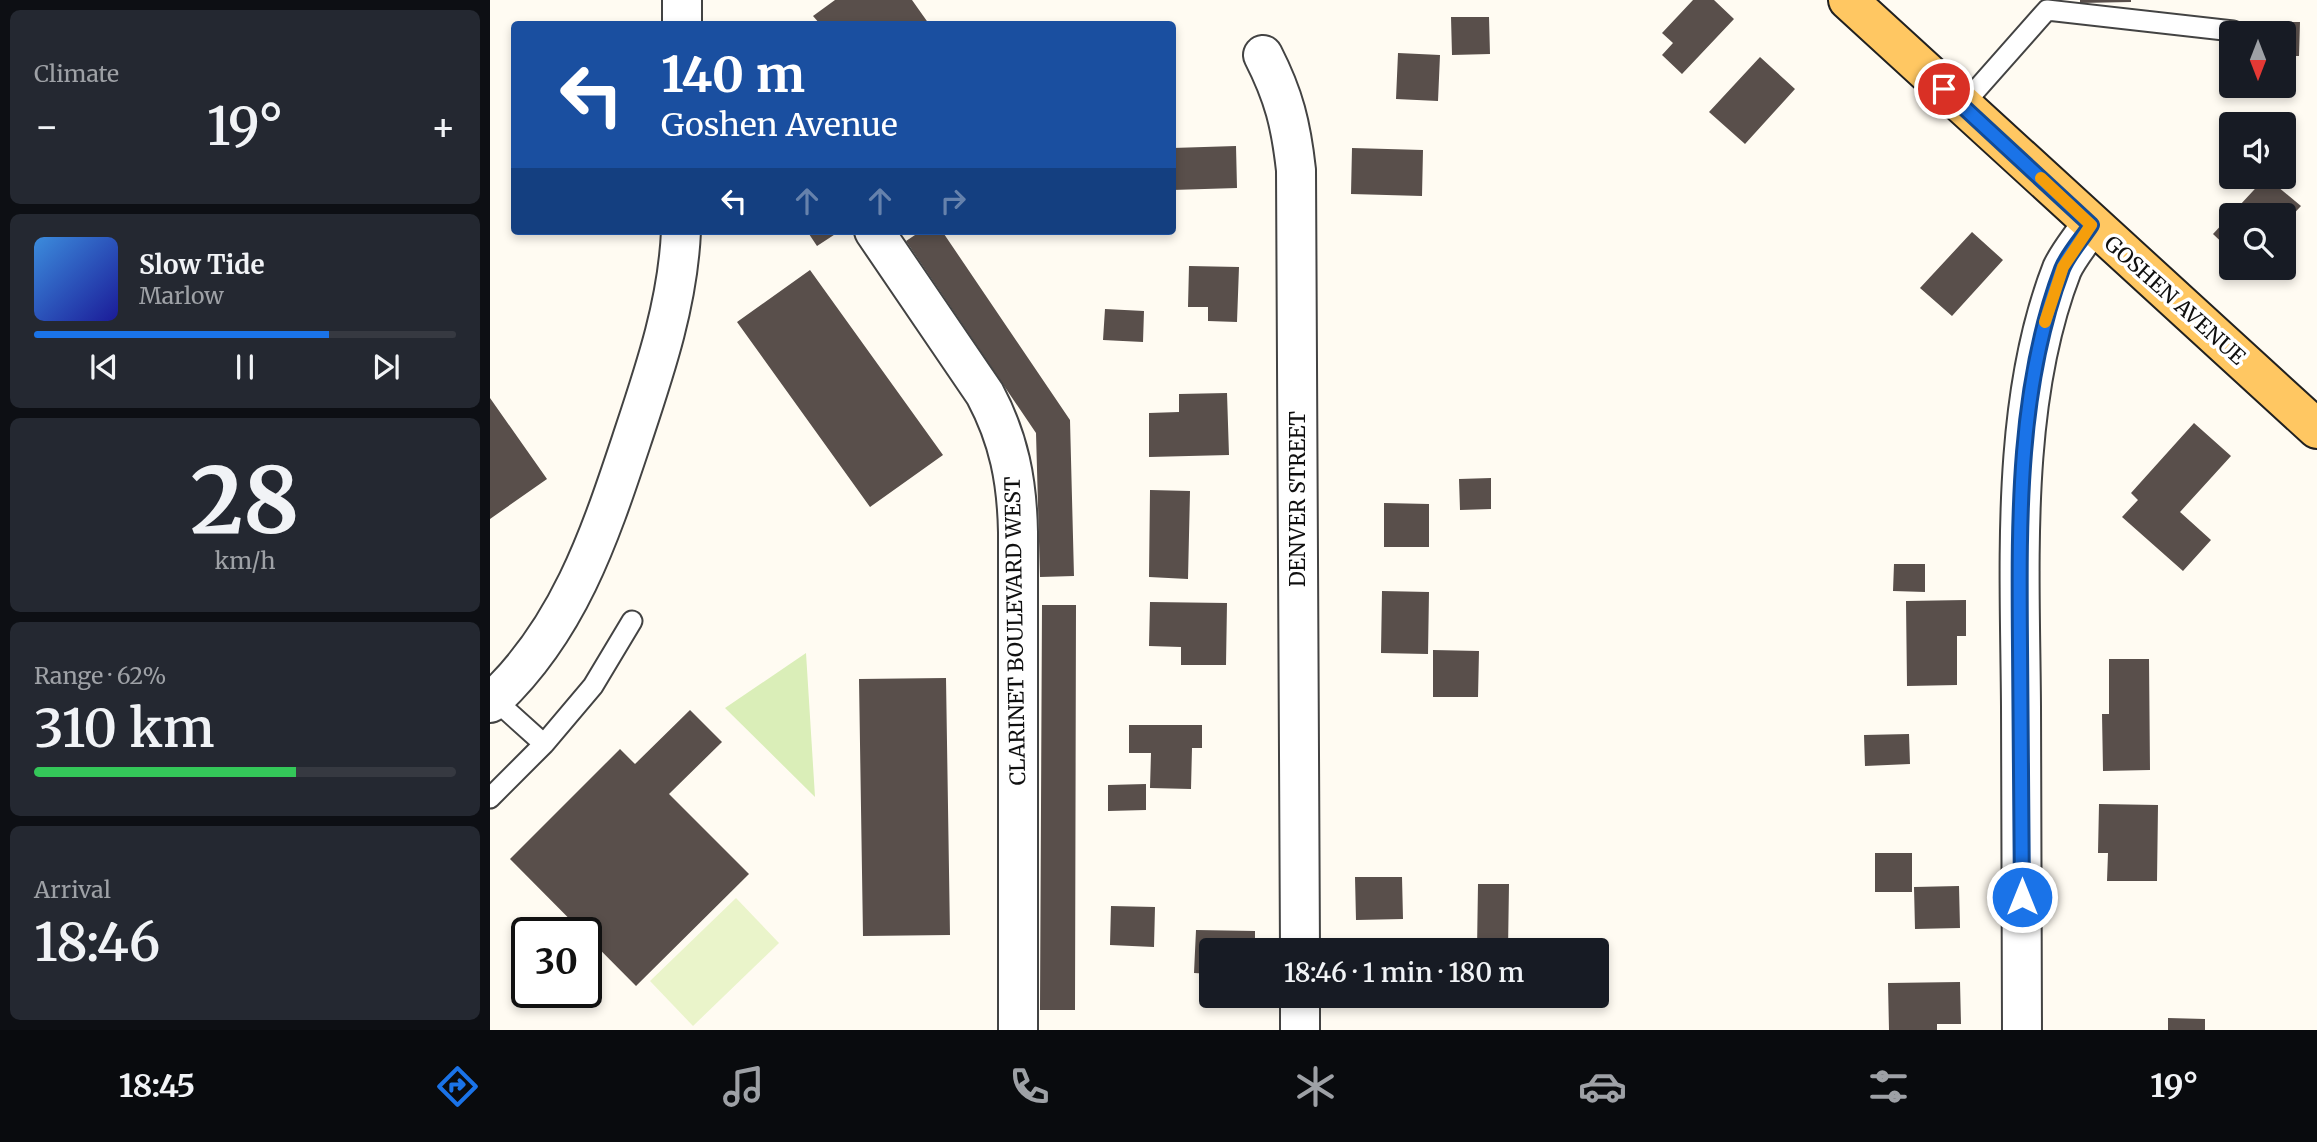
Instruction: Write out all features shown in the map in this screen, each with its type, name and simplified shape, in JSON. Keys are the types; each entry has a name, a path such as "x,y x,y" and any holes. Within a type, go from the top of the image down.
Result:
{"main road":[{"name":"GOSHEN AVENUE","path":"1848,0 2317,429"}],"street":[{"path":"682,0 682,21"},
{"name":"DENVER STREET","path":"1263,55 1282,92 1296,170 1300,938"},
{"path":"2022,1030 2020,604 2023,481 2032,391 2046,321 2063,267 2091,225"},
{"path":"491,699 531,660 571,600 600,536 657,362 672,302 680,235"},
{"name":"CLARINET BOULEVARD WEST","path":"877,235 985,394 1000,423 1012,458 1018,532 1018,1030"},
{"path":"1300,1008 1300,1030"}],"lane":[{"path":"1962,106 2046,10 2219,29"},
{"path":"490,798 544,744 593,686 632,621"},
{"path":"491,699 544,744"}],"green space":[{"path":"806,653 815,797 725,708"},
{"path":"736,898 779,943 693,1026 650,981"}],"building":[{"path":"835,0 912,0 927,21 817,21 813,16"},
{"path":"1693,0 1714,0 1734,19 1682,74 1662,55 1673,43 1662,33"},
{"path":"2080,0 2131,0 2131,2 2080,3"},
{"path":"1451,17 1489,17 1490,54 1452,55"},
{"path":"2296,22 2300,22 2299,56 2296,56"},
{"path":"1398,53 1440,55 1438,101 1396,99"},
{"path":"1760,57 1795,89 1745,144 1709,112"},
{"path":"1236,146 1237,188 1176,190 1176,148"},
{"path":"1352,148 1423,150 1422,196 1351,194"},
{"path":"2255,189 2280,189 2301,206 2296,211 2296,203 2242,203"},
{"path":"2219,228 2219,240 2213,234"},
{"path":"1972,232 2003,260 1952,316 1920,288"},
{"path":"810,235 834,235 817,246"},
{"path":"915,235 945,235 1070,420 1074,576 1040,577 1036,433 906,241"},
{"path":"1189,266 1239,267 1237,322 1208,321 1208,307 1188,307"},
{"path":"810,270 943,455 870,507 737,322"},
{"path":"1105,309 1144,311 1143,342 1103,340"},
{"path":"1227,393 1229,455 1149,457 1149,413 1179,412 1179,394"},
{"path":"490,398 547,479 490,519"},
{"path":"2194,423 2231,456 2180,512 2211,540 2183,571 2122,517 2138,500 2131,493"},
{"path":"1491,478 1491,509 1460,510 1459,479"},
{"path":"1150,490 1190,491 1188,579 1149,577"},
{"path":"1384,503 1429,504 1429,547 1384,547"},
{"path":"1894,564 1925,564 1925,592 1893,591"},
{"path":"1382,591 1429,592 1428,654 1381,653"},
{"path":"1966,600 1966,636 1957,636 1957,685 1907,686 1906,601"},
{"path":"1150,602 1227,603 1226,665 1181,665 1181,647 1149,646"},
{"path":"1042,605 1076,605 1075,1010 1040,1010"},
{"path":"1433,650 1479,651 1478,697 1433,697"},
{"path":"2109,659 2149,659 2150,770 2103,771 2102,714 2109,714"},
{"path":"946,678 950,935 863,936 859,679"},
{"path":"690,710 722,742 669,794 749,874 636,986 602,952 602,917 568,917 510,859 620,749 635,764"},
{"path":"1129,725 1202,725 1202,748 1192,748 1191,789 1150,788 1151,753 1129,753"},
{"path":"1909,734 1910,764 1865,766 1864,735"},
{"path":"1146,784 1146,810 1108,811 1108,785"},
{"path":"2099,804 2158,805 2157,881 2107,881 2108,853 2098,853"},
{"path":"1875,853 1912,853 1912,892 1875,892"},
{"path":"1355,877 1402,877 1403,919 1356,920"},
{"path":"1478,884 1509,884 1508,938 1477,938"},
{"path":"1959,886 1960,928 1915,929 1914,887"},
{"path":"1111,906 1155,907 1154,947 1110,945"},
{"path":"1196,930 1255,931 1255,938 1199,938 1199,973 1194,973"},
{"path":"1960,982 1961,1024 1937,1024 1937,1030 1889,1030 1888,983"},
{"path":"2168,1018 2205,1019 2205,1030 2168,1030"}],"slow traffic":[{"path":"2041,178 2091,225 2063,267 2045,322"}],"route":[{"path":"1944,89 2091,225 2063,267 2046,321 2032,391 2023,481 2020,604 2022,897"}]}
